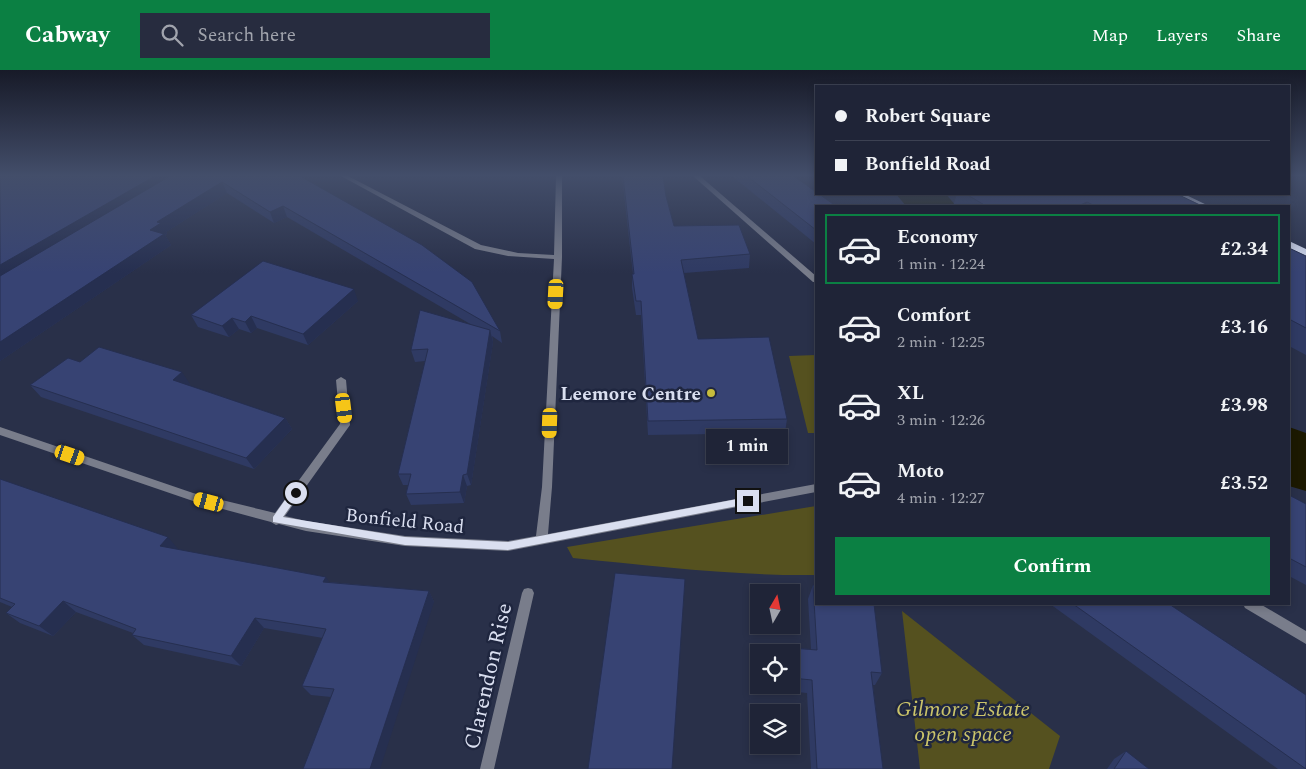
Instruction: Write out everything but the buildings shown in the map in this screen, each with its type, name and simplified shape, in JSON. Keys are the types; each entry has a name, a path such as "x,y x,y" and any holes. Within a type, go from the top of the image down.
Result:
{"highway":[{"path":"1290,245 1306,253"}],"street":[{"path":"406,209 478,247 501,254 526,257 558,257"},
{"path":"541,541 547,487 559,209"},
{"path":"734,209 815,279"},
{"path":"276,520 344,425 341,380"},
{"name":"Bonfield Road","path":"0,431 193,497 276,520 405,541 508,546 815,488"},
{"name":"Clarendon Rise","path":"487,769 528,593"},
{"path":"1251,605 1306,638"}],"green space":[{"path":"815,355 815,433 808,433 789,356"},
{"path":"815,506 815,575 725,572 573,558 567,547"},
{"name":"Gilmore Estate open space","path":"902,611 1060,736 1049,769 920,769"}],"waterway":[{"path":"1290,453 1306,466"}],"place":[{"name":"Leemore Centre","path":"711,393"}],"route":[{"path":"296,493 276,520 405,541 508,546 748,501"}]}
